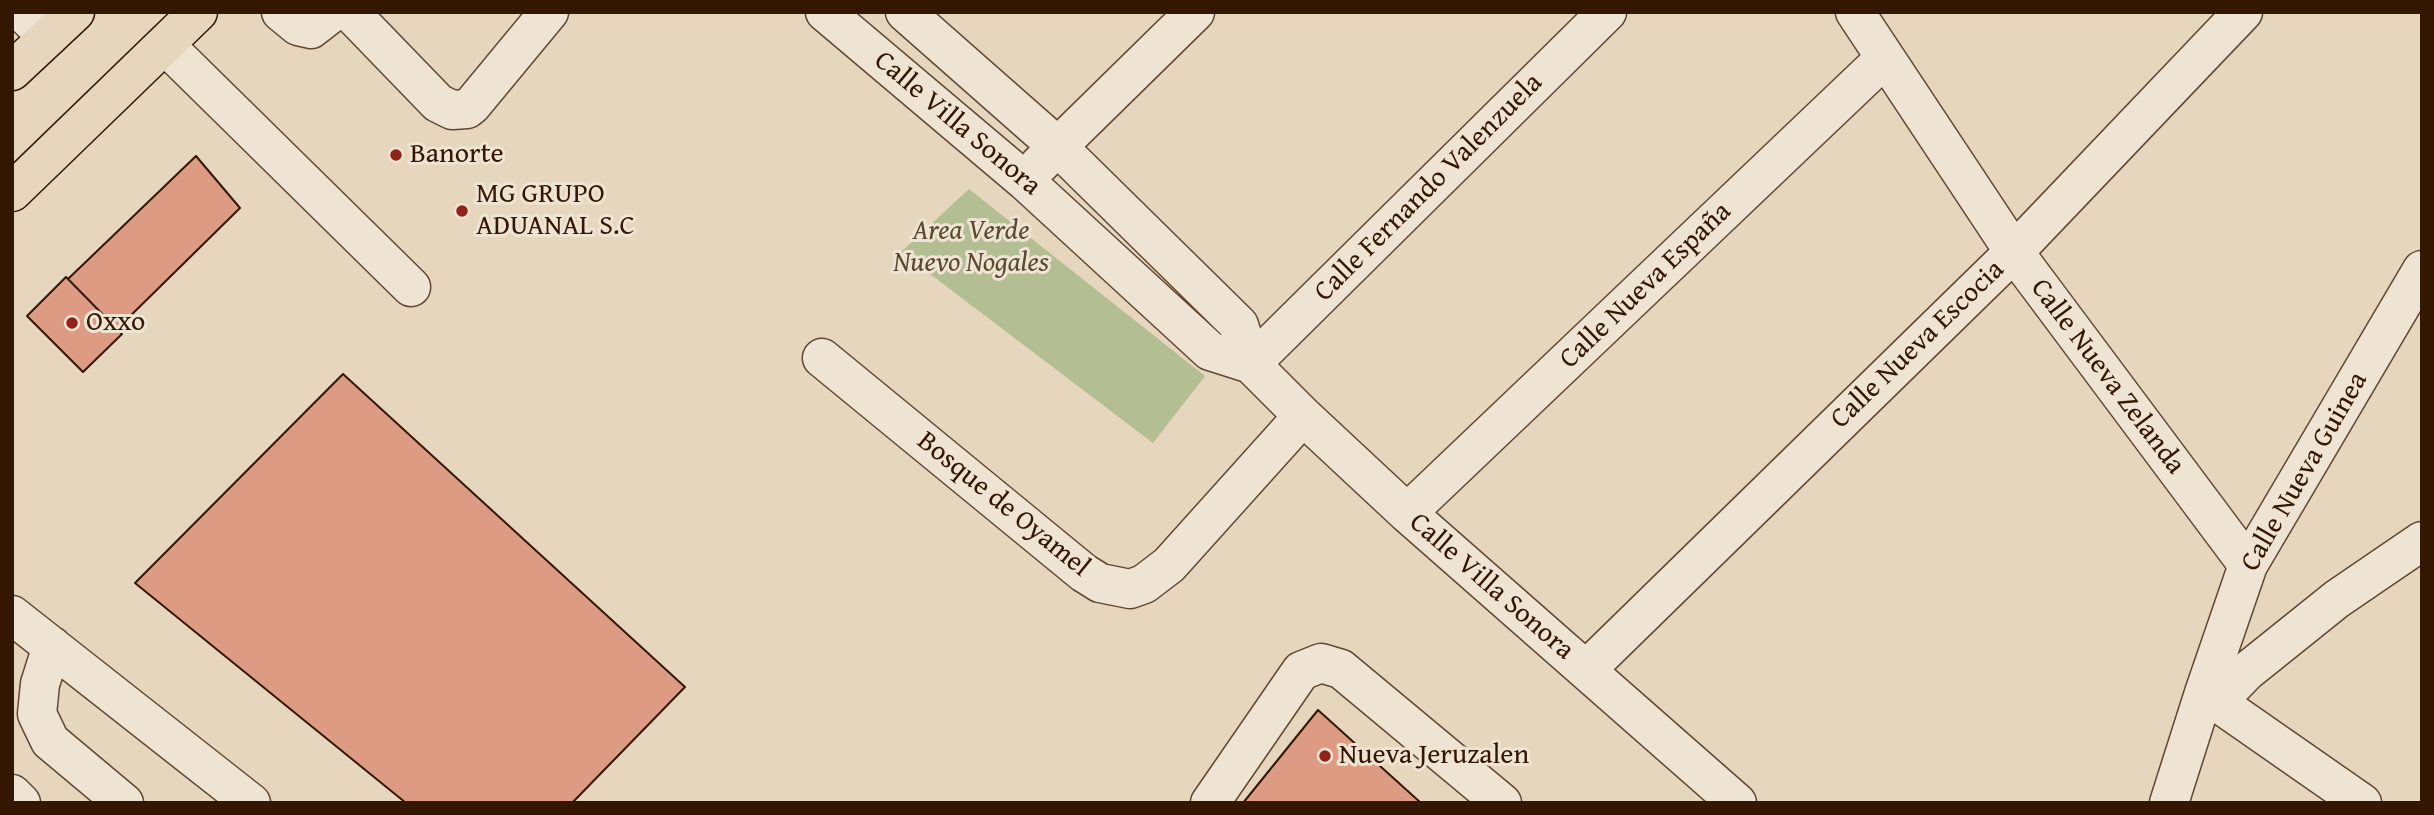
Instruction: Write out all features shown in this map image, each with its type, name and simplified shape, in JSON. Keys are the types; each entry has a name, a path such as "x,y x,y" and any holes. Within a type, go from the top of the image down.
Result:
{"highway":[{"path":"12,192 198,12"},
{"path":"12,71 48,21"}],"street":[{"path":"281,12 298,26 311,29 333,12"},
{"path":"350,12 438,103 452,110 461,110 472,105 549,12"},
{"name":"Calle Villa Sonora","path":"825,12 1025,181 1210,351 1251,364 1407,513 1737,803"},
{"name":"Calle Villa Sonora","path":"905,12 1057,146 1239,325 1251,364"},
{"path":"1025,181 1057,146 1195,12"},
{"name":"Calle Fernando Valenzuela","path":"1251,364 1607,12"},
{"name":"Calle Nueva Zelanda","path":"1855,12 2014,252 2248,565"},
{"name":"Calle Nueva Escocia","path":"1586,670 2014,252 2243,12"},
{"path":"165,45 411,287"},
{"name":"Calle Nueva España","path":"1407,513 1884,59"},
{"name":"Calle Nueva Guinea","path":"2169,803 2211,697 2248,565 2422,270"},
{"name":"Bosque de Oyamel","path":"822,358 1084,573 1100,583 1130,589 1144,584 1169,565 1303,416"},
{"name":"Calle Nueva Guinea","path":"2211,697 2328,606 2422,541"},
{"path":"12,615 251,803"},
{"path":"52,646 40,684 37,714 50,741 124,803"},
{"path":"1210,803 1301,671 1321,663 1342,669 1502,803"},
{"path":"2211,697 2362,803"},
{"path":"12,794 21,803"}],"green space":[{"name":"Area Verde Nuevo Nogales","path":"969,189 1205,376 1153,443 901,252"}],"building":[{"path":"196,156 240,208 117,329 68,279"},
{"name":"Oxxo","path":"66,277 122,334 83,372 27,316"},
{"path":"343,374 685,687 572,803 406,803 135,583"},
{"name":"Nueva Jeruzalen","path":"1318,710 1421,803 1243,803"}],"place":[{"name":"Banorte","path":"396,155"},
{"name":"MG GRUPO ADUANAL S.C","path":"462,211"},
{"name":"Oxxo","path":"72,323"},
{"name":"Nueva Jeruzalen","path":"1325,756"}]}
